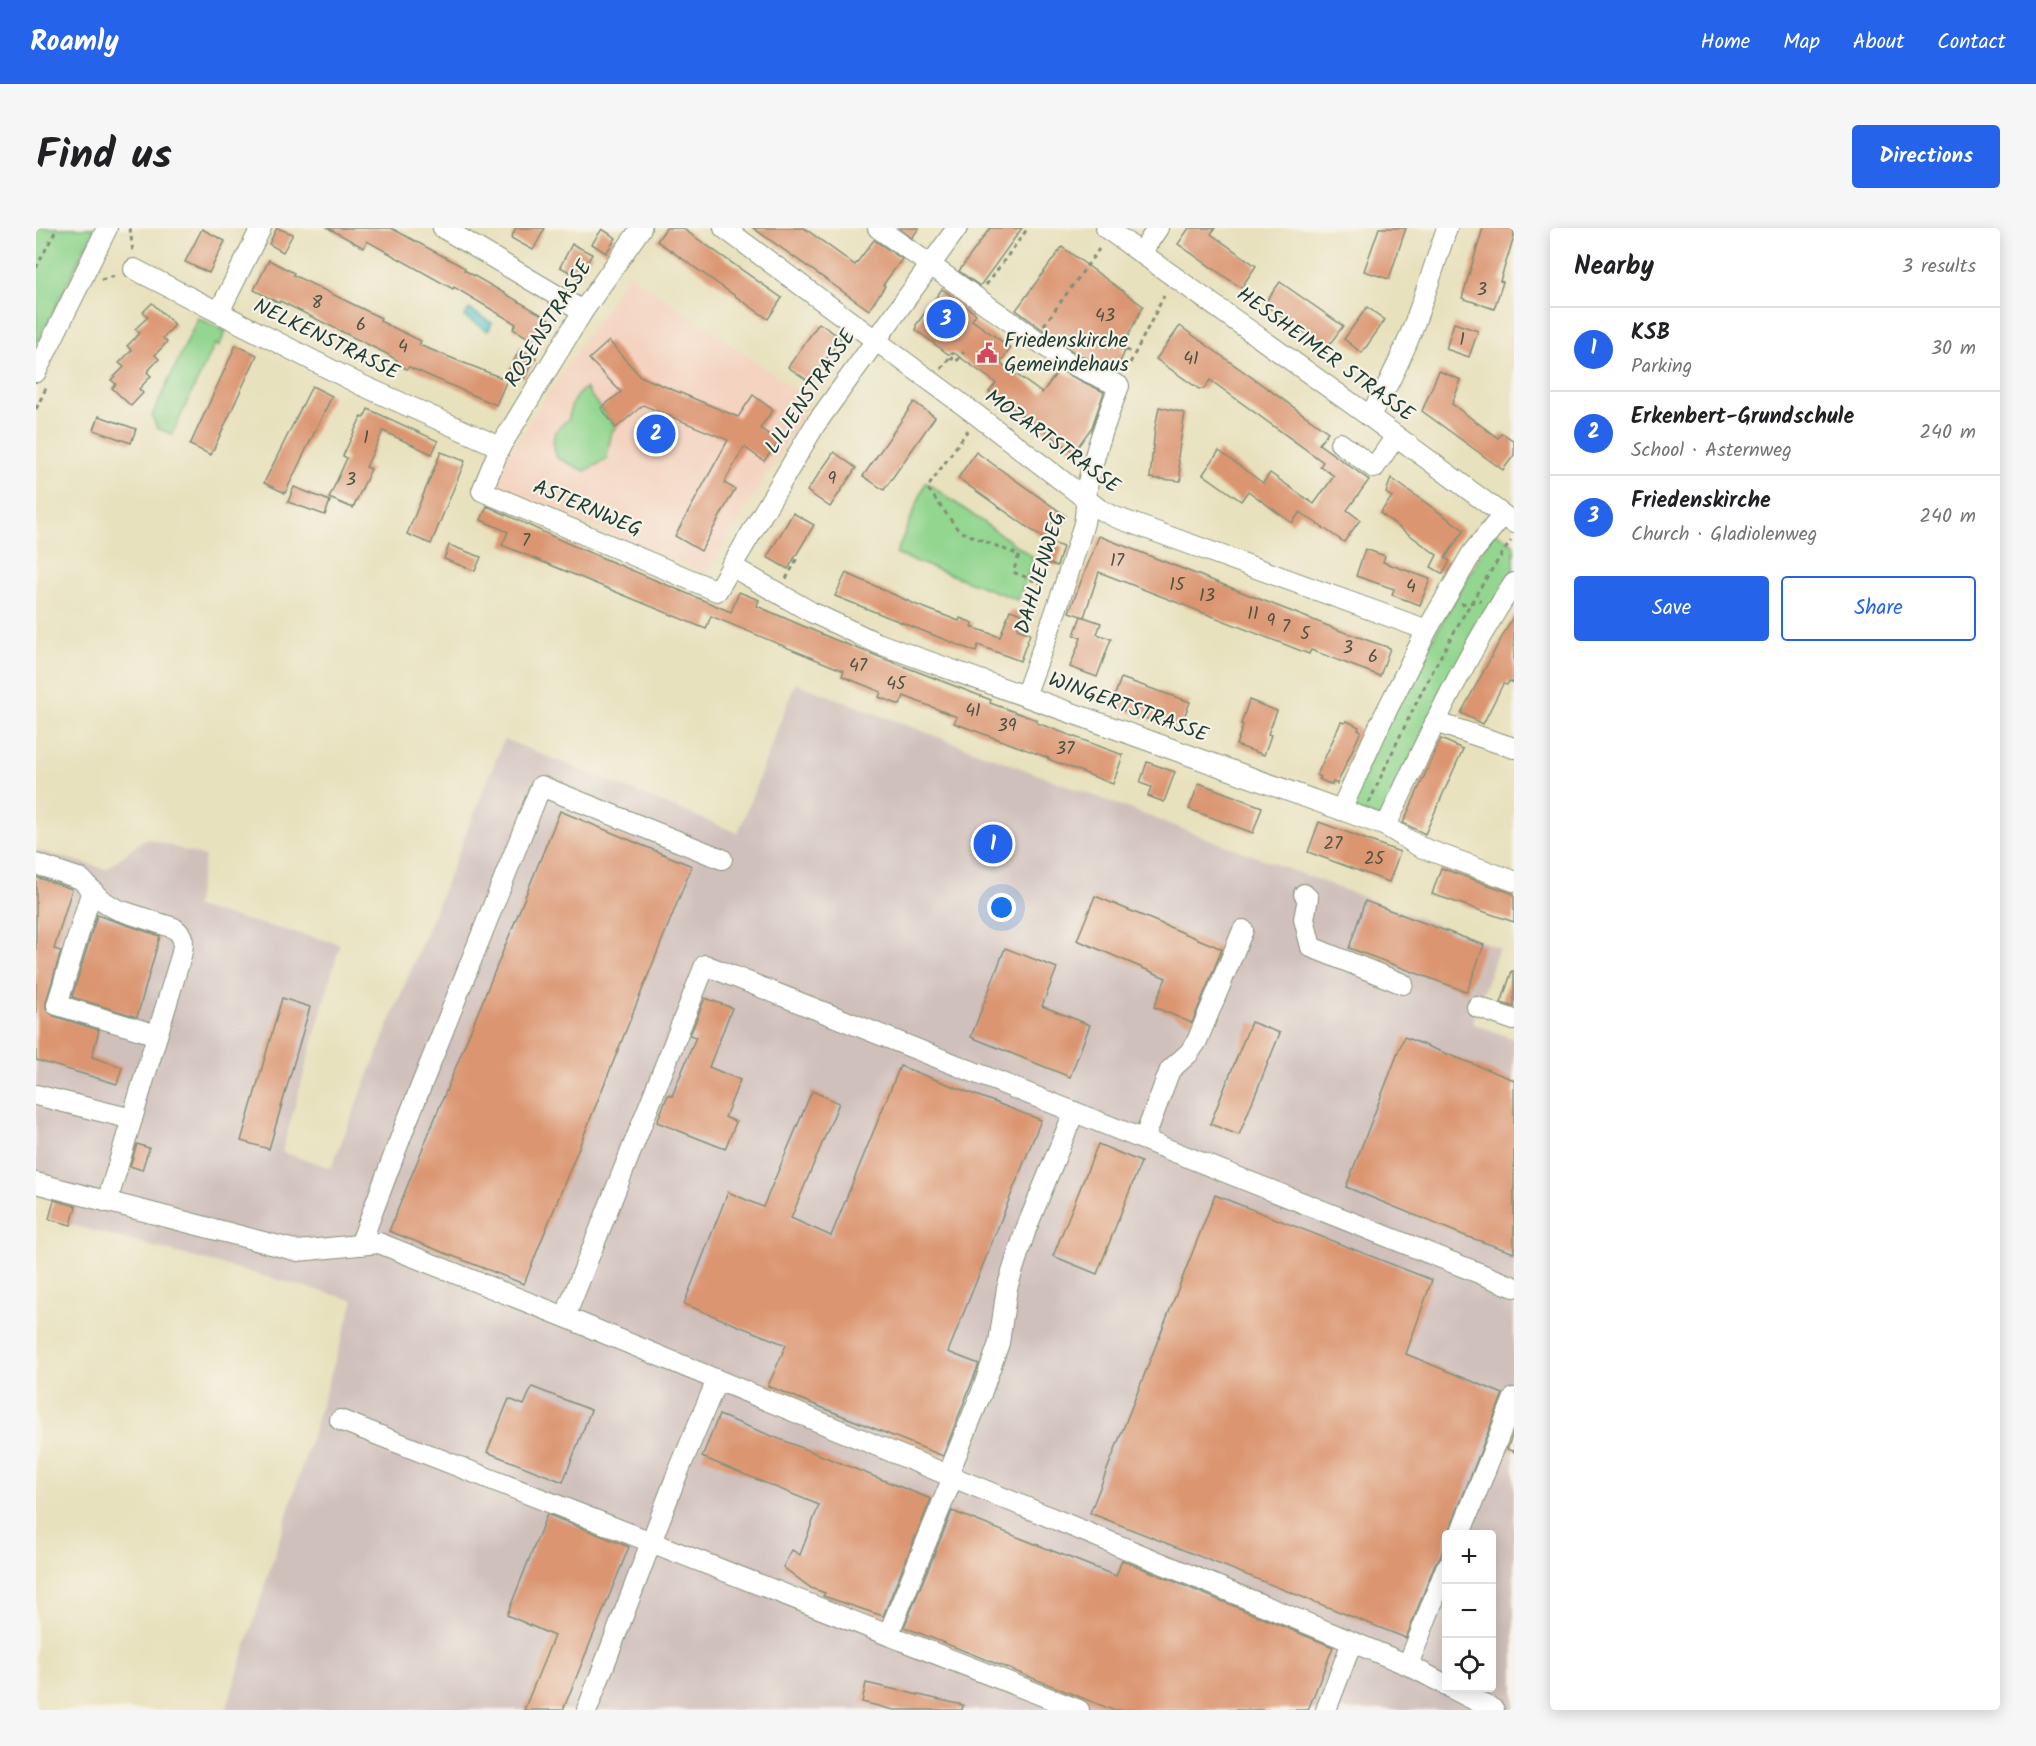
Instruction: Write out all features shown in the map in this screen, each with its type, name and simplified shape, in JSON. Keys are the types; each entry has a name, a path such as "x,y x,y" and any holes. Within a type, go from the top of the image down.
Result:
{"street":[{"path":"36,372 107,228"},
{"path":"219,312 261,228"},
{"path":"443,228 583,311"},
{"name":"ROSENSTRASSE","path":"500,447 583,311 641,228"},
{"name":"MOZARTSTRASSE","path":"724,228 978,416 1099,509 1115,517 1427,630"},
{"path":"878,228 1070,363 1119,386"},
{"name":"LILIENSTRASSE","path":"717,591 815,425 957,228"},
{"name":"HESSHEIMER STRASSE","path":"1106,228 1370,416 1509,519"},
{"path":"1141,253 1158,228"},
{"path":"1370,416 1399,364 1447,228"},
{"name":"NELKENSTRASSE","path":"135,269 359,384 500,447"},
{"name":"DAHLIENWEG","path":"1025,696 1063,592 1084,519 1085,499 1102,432 1119,386"},
{"path":"1340,443 1374,468 1396,436"},
{"name":"ASTERNWEG","path":"500,447 482,491 717,591"},
{"path":"1341,810 1381,722 1427,630 1472,553 1509,519"},
{"name":"WINGERTSTRASSE","path":"731,566 836,625 877,643 1386,826 1420,848 1514,881"},
{"path":"1386,826 1435,722 1494,612 1509,590"},
{"path":"1435,722 1514,748"},
{"path":"360,1245 541,786 722,859"},
{"path":"36,864 75,876 87,883 108,906 166,924 181,933 184,945 107,1202"},
{"path":"92,890 57,1005 158,1035"},
{"path":"1304,894 1308,898 1304,919 1311,947 1403,984"},
{"path":"1144,1139 1170,1071 1189,1053 1197,1041 1243,930"},
{"path":"565,1317 705,965 1514,1287"},
{"path":"1477,1007 1514,1020"},
{"path":"36,1095 132,1119"},
{"path":"888,1635 981,1394 999,1343 1007,1288 1026,1229 1074,1112"},
{"path":"36,1183 298,1251 380,1243 1408,1665 1442,1683"},
{"path":"587,1710 676,1477 717,1380"},
{"path":"1462,1530 1514,1398"},
{"path":"340,1420 1079,1710"},
{"path":"1408,1665 1442,1578"},
{"path":"1326,1710 1352,1642"},
{"path":"1459,1692 1493,1710"}],"path":[{"path":"36,268 57,228"},
{"path":"976,298 1017,239 1028,228"},
{"path":"1034,338 1049,313 1099,249"},
{"path":"1068,282 1072,285"},
{"path":"1119,386 1164,296"},
{"path":"1110,345 1111,343 1135,354"},
{"path":"950,357 956,362 964,352"},
{"path":"978,416 928,489 959,531 1019,555 1013,572 1027,578"},
{"path":"1362,818 1411,712 1470,603 1514,537"},
{"path":"778,594 798,557 796,556"},
{"path":"1441,606 1470,603 1509,590"}],"shaded area":[{"path":"629,273 811,401 707,574 495,485 508,454"},
{"path":"795,683 1499,948 1472,1023 1514,1039 1514,1710 226,1710 354,1300 49,1219 54,1199 36,1194 36,850 106,869 146,838 205,857 195,907 340,944 282,1152 331,1168 504,739 738,833"}],"green space":[{"path":"36,228 95,228 36,346"},
{"path":"198,318 226,331 219,346 215,344 172,434 157,428 152,416"},
{"path":"585,388 616,428 612,431 606,460 585,471 557,458 553,440 559,427 569,419 573,401"},
{"path":"926,482 1034,558 1018,600 896,554"},
{"path":"1494,531 1514,545 1514,578 1385,821 1347,806 1384,724"}],"water":[{"path":"469,309 492,323 488,331 464,317"}],"building":[{"path":"277,228 293,234 283,252 269,244"},
{"path":"328,228 391,228 465,268 464,270 549,319 536,342 513,329 516,324 454,287 453,289 367,241 364,248"},
{"path":"516,228 545,228 533,250 511,238"},
{"path":"666,228 682,228 782,298 768,319 657,241"},
{"path":"753,228 804,228 855,265 874,240 902,259 883,285 885,286 869,310"},
{"path":"899,228 919,228 912,238"},
{"path":"990,228 1022,228 980,286 959,271"},
{"path":"1189,228 1215,228 1211,234 1256,266 1241,288 1178,244"},
{"path":"1379,228 1406,228 1389,279 1364,271"},
{"path":"1483,228 1514,228 1514,237 1500,281 1503,282 1494,309 1462,298"},
{"path":"202,229 225,241 209,273 185,262"},
{"path":"602,229 616,238 606,253 592,244"},
{"path":"572,244 592,254 579,277 560,267"},
{"path":"1062,247 1143,306 1121,350 1125,351 1116,371 1075,353 1016,310"},
{"path":"269,260 294,273 293,275 381,318 380,321 421,341 419,345 507,380 496,405 409,367 407,369 395,363 397,360 385,353 254,290"},
{"path":"1280,282 1343,326 1327,348 1264,304"},
{"path":"942,289 976,314 972,320 1011,348 1000,363 1042,393 1059,370 1104,392 1092,427 1074,452 989,392 996,383 954,353 948,354 916,330 916,325"},
{"path":"152,303 175,325 163,338 167,342 155,355 159,359 147,372 151,376 139,389 143,393 131,406 112,388 116,384 111,380 124,367 119,363 132,350 127,346 140,333 135,329 148,317 143,312"},
{"path":"1367,307 1385,320 1362,353 1344,339"},
{"path":"819,323 841,338 810,382 788,367"},
{"path":"1454,323 1478,331 1469,357 1446,349"},
{"path":"1180,326 1328,432 1319,444 1369,480 1347,510 1360,520 1344,542 1300,512 1292,523 1248,491 1241,501 1203,474 1219,451 1263,483 1270,473 1314,504 1334,476 1320,466 1323,462 1210,380 1204,389 1199,389 1156,359"},
{"path":"609,341 640,376 738,417 753,395 773,410 760,428 779,442 764,461 744,447 724,483 735,489 701,551 675,536 728,440 643,405 616,428 601,408 621,392 589,359"},
{"path":"236,345 257,355 211,455 190,445"},
{"path":"520,349 536,358 524,378 509,370"},
{"path":"1439,371 1461,380 1452,404 1498,438 1502,433 1514,441 1514,455 1503,470 1422,411"},
{"path":"312,386 332,396 285,493 264,483"},
{"path":"914,402 935,417 884,490 863,476"},
{"path":"1159,407 1185,413 1178,456 1181,481 1150,478"},
{"path":"368,409 438,441 432,454 383,431 366,467 371,469 353,508 329,498 347,458 343,456 361,417 364,418"},
{"path":"99,416 136,429 131,443 94,430"},
{"path":"441,452 465,461 431,544 407,534"},
{"path":"834,452 856,468 830,507 807,491"},
{"path":"976,452 1066,516 1047,541 958,478"},
{"path":"1391,478 1464,530 1445,558 1450,561 1443,574 1431,567 1437,555 1380,513 1392,497 1386,493"},
{"path":"294,487 330,501 325,515 288,502"},
{"path":"487,506 567,543 731,612 739,592 759,600 757,606 833,639 991,700 990,703 1037,720 1037,723 1123,755 1113,784 954,723 957,717 904,696 900,705 879,697 881,692 842,676 844,671 711,616 706,629 502,545 508,532 481,520"},
{"path":"793,513 814,525 788,569 767,557"},
{"path":"1099,536 1390,648 1380,676 1311,650 1309,654 1099,572 1084,617 1069,612"},
{"path":"1047,541 1063,547 1057,566 1041,561"},
{"path":"449,545 481,557 475,571 444,559"},
{"path":"1365,549 1385,556 1383,562 1430,579 1420,605 1392,595 1394,589 1356,576"},
{"path":"846,573 917,605 959,621 960,618 973,623 972,627 1000,637 1010,610 1022,614 1017,629 1030,634 1020,661 978,645 976,652 835,596"},
{"path":"1514,615 1514,683 1509,681 1507,685 1503,684 1483,724 1461,713"},
{"path":"1081,616 1101,623 1097,634 1111,639 1097,677 1070,667 1081,638 1074,635"},
{"path":"1121,678 1190,702 1179,730 1111,706"},
{"path":"1249,700 1277,711 1268,734 1271,735 1264,755 1236,745"},
{"path":"1347,721 1359,727 1361,731 1337,784 1333,782 1332,785 1319,779 1321,777 1317,775 1341,722"},
{"path":"1441,739 1463,749 1425,834 1403,823"},
{"path":"1147,762 1175,772 1164,802 1148,796 1151,787 1140,783"},
{"path":"1199,783 1262,807 1253,833 1189,809"},
{"path":"560,811 692,866 524,1284 389,1231"},
{"path":"1319,822 1400,852 1389,882 1308,852"},
{"path":"1441,868 1514,894 1514,922 1432,894"},
{"path":"36,877 72,889 54,949 61,951 46,1008 54,1016 99,1030 92,1057 122,1067 117,1084 36,1060"},
{"path":"1095,896 1222,949 1192,1023 1154,1007 1166,978 1077,940"},
{"path":"1365,901 1484,945 1467,992 1349,948"},
{"path":"97,915 160,936 137,1017 72,997"},
{"path":"1005,948 1057,968 1042,1006 1090,1025 1070,1077 971,1037"},
{"path":"1512,971 1514,971 1514,1007 1501,1003"},
{"path":"282,998 310,1007 269,1149 241,1141"},
{"path":"705,998 732,1008 709,1067 740,1080 725,1117 736,1122 725,1149 657,1122 668,1095 672,1096 696,1037 690,1035"},
{"path":"1251,1022 1280,1033 1239,1135 1210,1124"},
{"path":"1404,1037 1514,1080 1514,1253 1463,1235 1346,1187"},
{"path":"900,1066 1041,1120 948,1352 979,1364 943,1456 768,1386 786,1345 684,1304 728,1192 763,1207 812,1091 839,1103 791,1218 831,1236"},
{"path":"137,1144 149,1148 142,1170 130,1166"},
{"path":"1098,1144 1141,1162 1097,1274 1053,1256"},
{"path":"1215,1195 1432,1280 1406,1354 1503,1394 1450,1530 1442,1530 1442,1553 1435,1564 1406,1638 1090,1513"},
{"path":"54,1200 76,1206 71,1225 49,1219"},
{"path":"532,1387 591,1410 563,1482 487,1452 509,1399 524,1405"},
{"path":"719,1415 931,1499 883,1616 823,1596 825,1593 811,1588 783,1567 792,1550 800,1555 819,1505 702,1457"},
{"path":"1514,1431 1514,1452 1507,1449"},
{"path":"952,1511 1116,1576 1122,1560 1333,1647 1308,1710 1113,1710 904,1627"},
{"path":"547,1514 629,1547 563,1710 524,1710 554,1636 507,1615"},
{"path":"866,1683 963,1705 962,1710 894,1710 862,1702"}],"place":[{"name":"Friedenskirche","path":"946,319"},
{"name":"Friedenskirche Gemeindehaus","path":"987,353"},
{"name":"Erkenbert-Grundschule","path":"656,434"},
{"name":"KSB","path":"993,844"}]}
